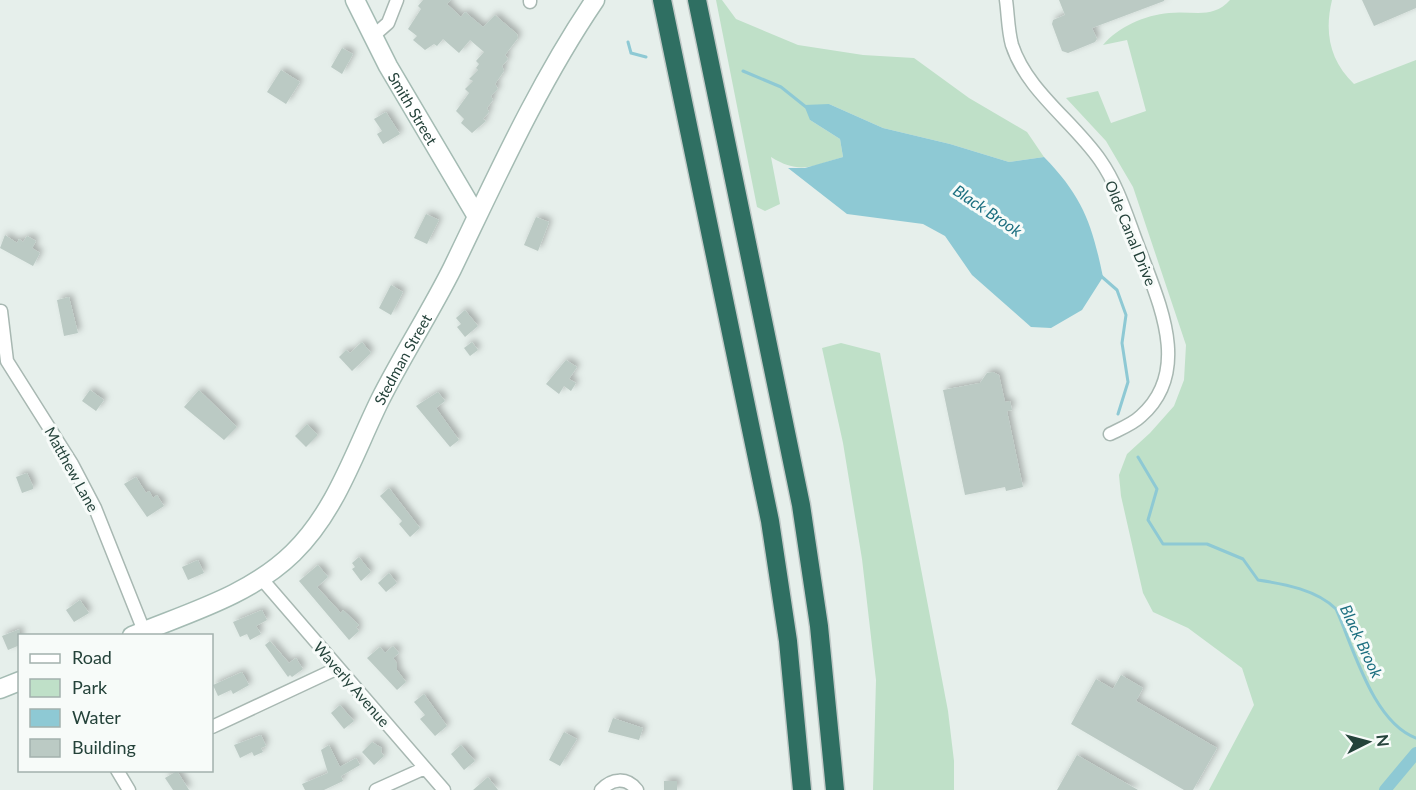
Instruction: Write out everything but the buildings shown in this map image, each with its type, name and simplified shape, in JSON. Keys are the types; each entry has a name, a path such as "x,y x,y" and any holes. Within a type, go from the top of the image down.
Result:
{"highway":[{"path":"662,0 768,510 788,641 802,790"},
{"path":"697,0 801,506 819,626 835,790"}],"main road":[{"name":"Smith Street","path":"355,0 372,37 476,216"},
{"name":"Stedman Street","path":"138,633 220,601 260,578 293,554 325,516 381,400 451,269 476,216 568,43 595,0"},
{"path":"0,689 18,682"}],"street":[{"path":"372,37 387,23 397,0"},
{"name":"Olde Canal Drive","path":"1006,0 1012,45 1028,74 1049,102 1083,138 1101,162 1116,190 1161,308 1168,335 1170,356 1158,394 1142,416 1110,434"},
{"name":"Matthew Lane","path":"1,311 7,361 72,464 95,508 138,633"},
{"name":"Waverly Avenue","path":"260,578 444,790"},
{"path":"213,727 338,668"},
{"path":"376,790 425,768"},
{"path":"118,772 129,790"},
{"path":"601,790 611,782 620,780 630,783 637,790"}],"green space":[{"path":"716,0 722,0 736,19 798,45 863,55 914,58 969,98 1027,132 1044,157 1009,162 950,144 883,128 829,104 810,120 840,139 843,157 814,166 798,167 781,163 771,157 780,204 765,211 757,207"},
{"path":"1230,0 1332,0 1329,24 1331,46 1339,66 1354,84 1416,60 1416,790 1209,790 1254,705 1242,668 1188,628 1153,612 1143,593 1121,496 1119,475 1127,454 1174,406 1184,380 1186,345 1133,187 1106,141 1066,98 1098,91 1111,123 1146,111 1127,40 1103,45 1124,27 1142,19 1177,12 1209,12"},
{"path":"841,343 880,353 948,711 954,761 954,790 873,790 876,680 862,559 843,443 822,348"}],"water":[{"path":"829,104 883,128 950,144 1009,162 1044,157 1077,199 1090,226 1099,258 1103,277 1082,310 1051,328 1031,327 972,275 945,236 923,224 847,214 788,168 805,168 843,157 840,139 810,120 804,105"}],"waterway":[{"name":"Black Brook","path":"628,42 631,53 646,57"},
{"name":"Black Brook","path":"743,71 781,87 806,107"},
{"name":"Black Brook","path":"1101,276 1117,290 1126,315 1122,343 1128,382 1118,414"},
{"name":"Black Brook","path":"1138,457 1157,489 1148,520 1163,544 1207,544 1243,559 1258,580 1300,589 1328,602 1336,609 1358,663 1377,701 1401,730 1416,738"},
{"path":"1385,790 1416,753"}]}
